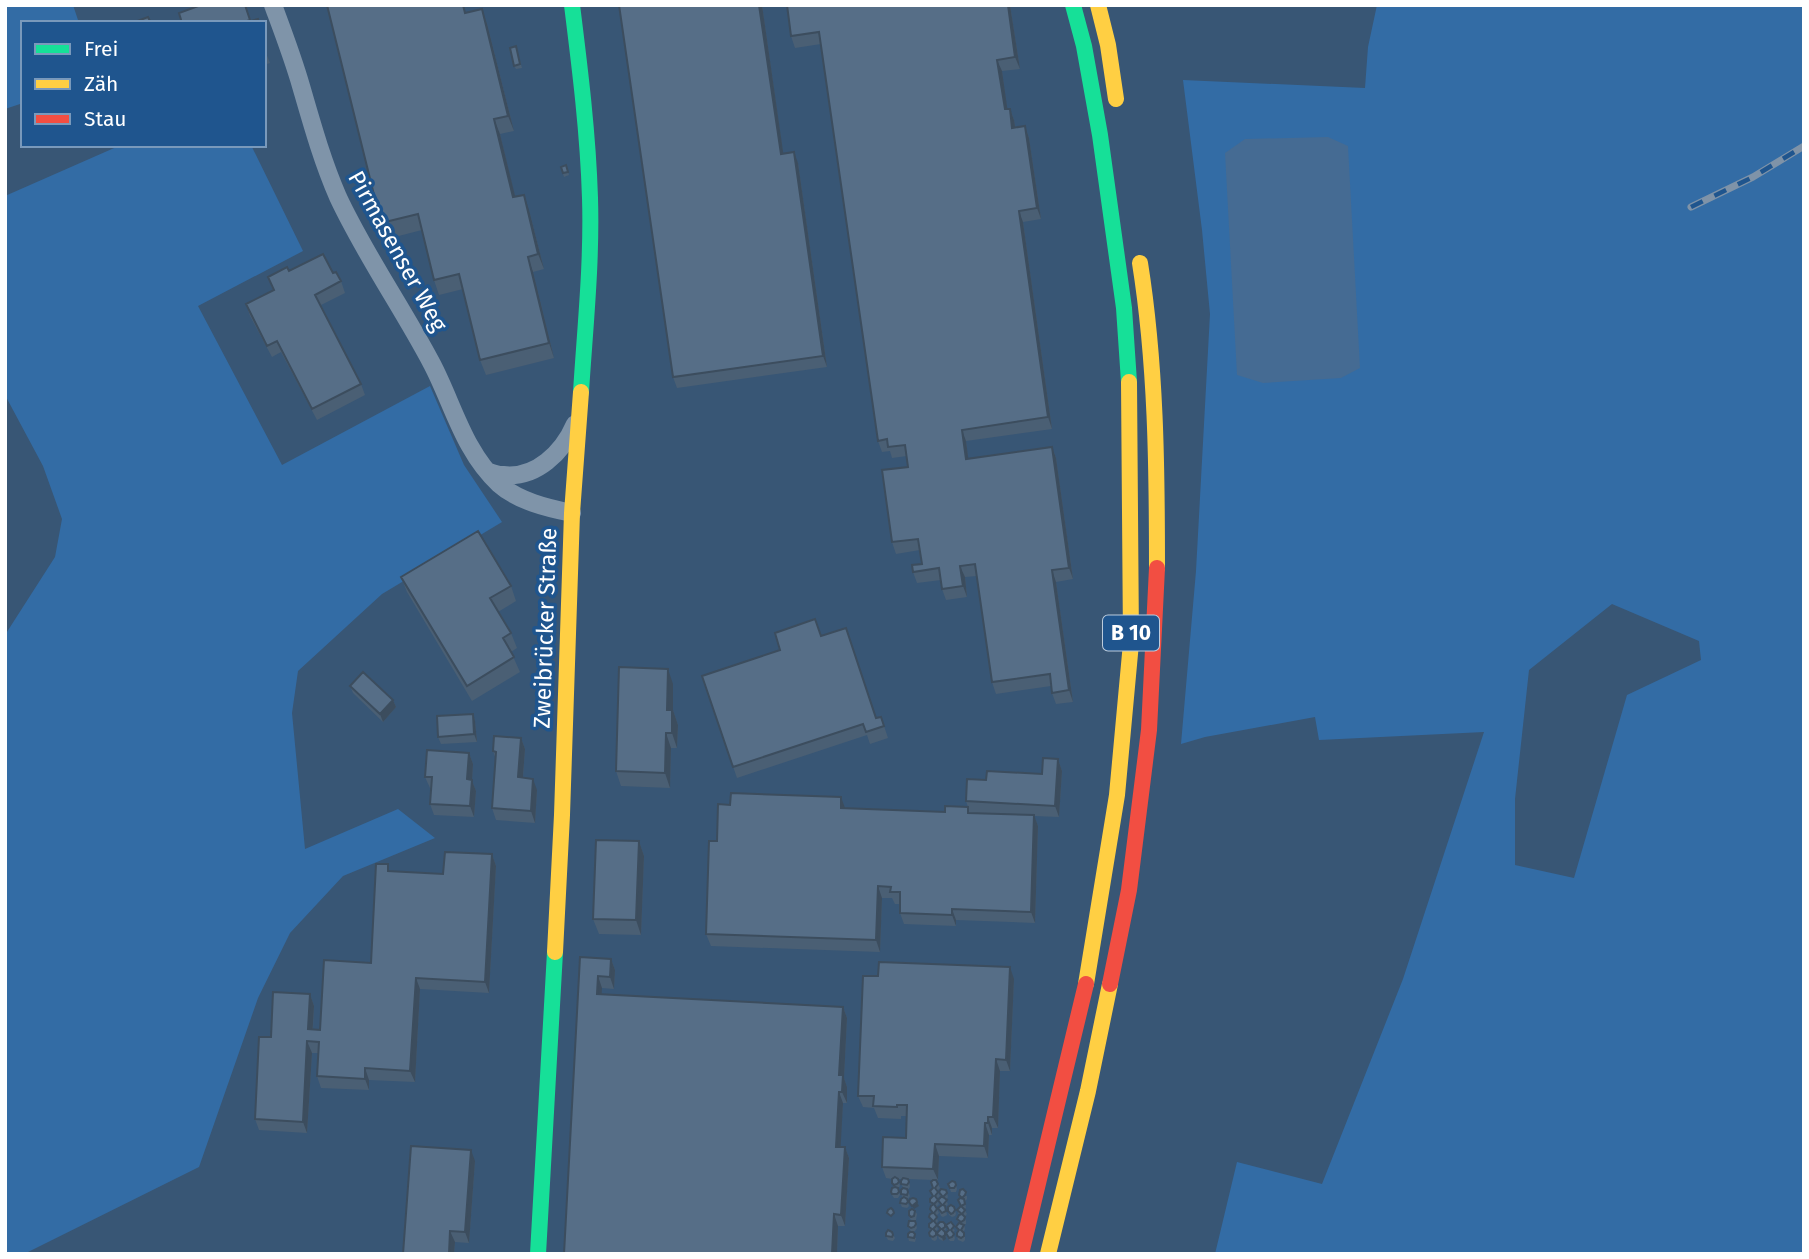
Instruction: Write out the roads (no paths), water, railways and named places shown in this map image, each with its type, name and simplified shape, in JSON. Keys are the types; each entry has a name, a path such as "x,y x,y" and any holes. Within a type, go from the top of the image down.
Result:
{"main road":[{"name":"Zweibrücker Straße","path":"538,1254 562,816 572,513 590,271 587,132 572,5"},
{"name":"B 10","path":"1021,1254 1087,981 1117,795 1131,643 1129,387 1124,308 1100,135 1084,46 1073,5"},
{"path":"1098,5 1108,45 1118,112"},
{"name":"B 10","path":"1048,1254 1088,1091 1129,890 1149,730 1157,577 1157,468 1148,314 1138,247"}],"street":[{"name":"Pirmasenser Weg","path":"273,5 296,68 323,162 337,194 353,229 423,346 474,455 501,486 536,504 572,513"},
{"path":"487,471 504,476 519,474 546,463 563,446 578,418"}],"railway":[{"path":"1691,207 1753,177 1804,146"}]}
